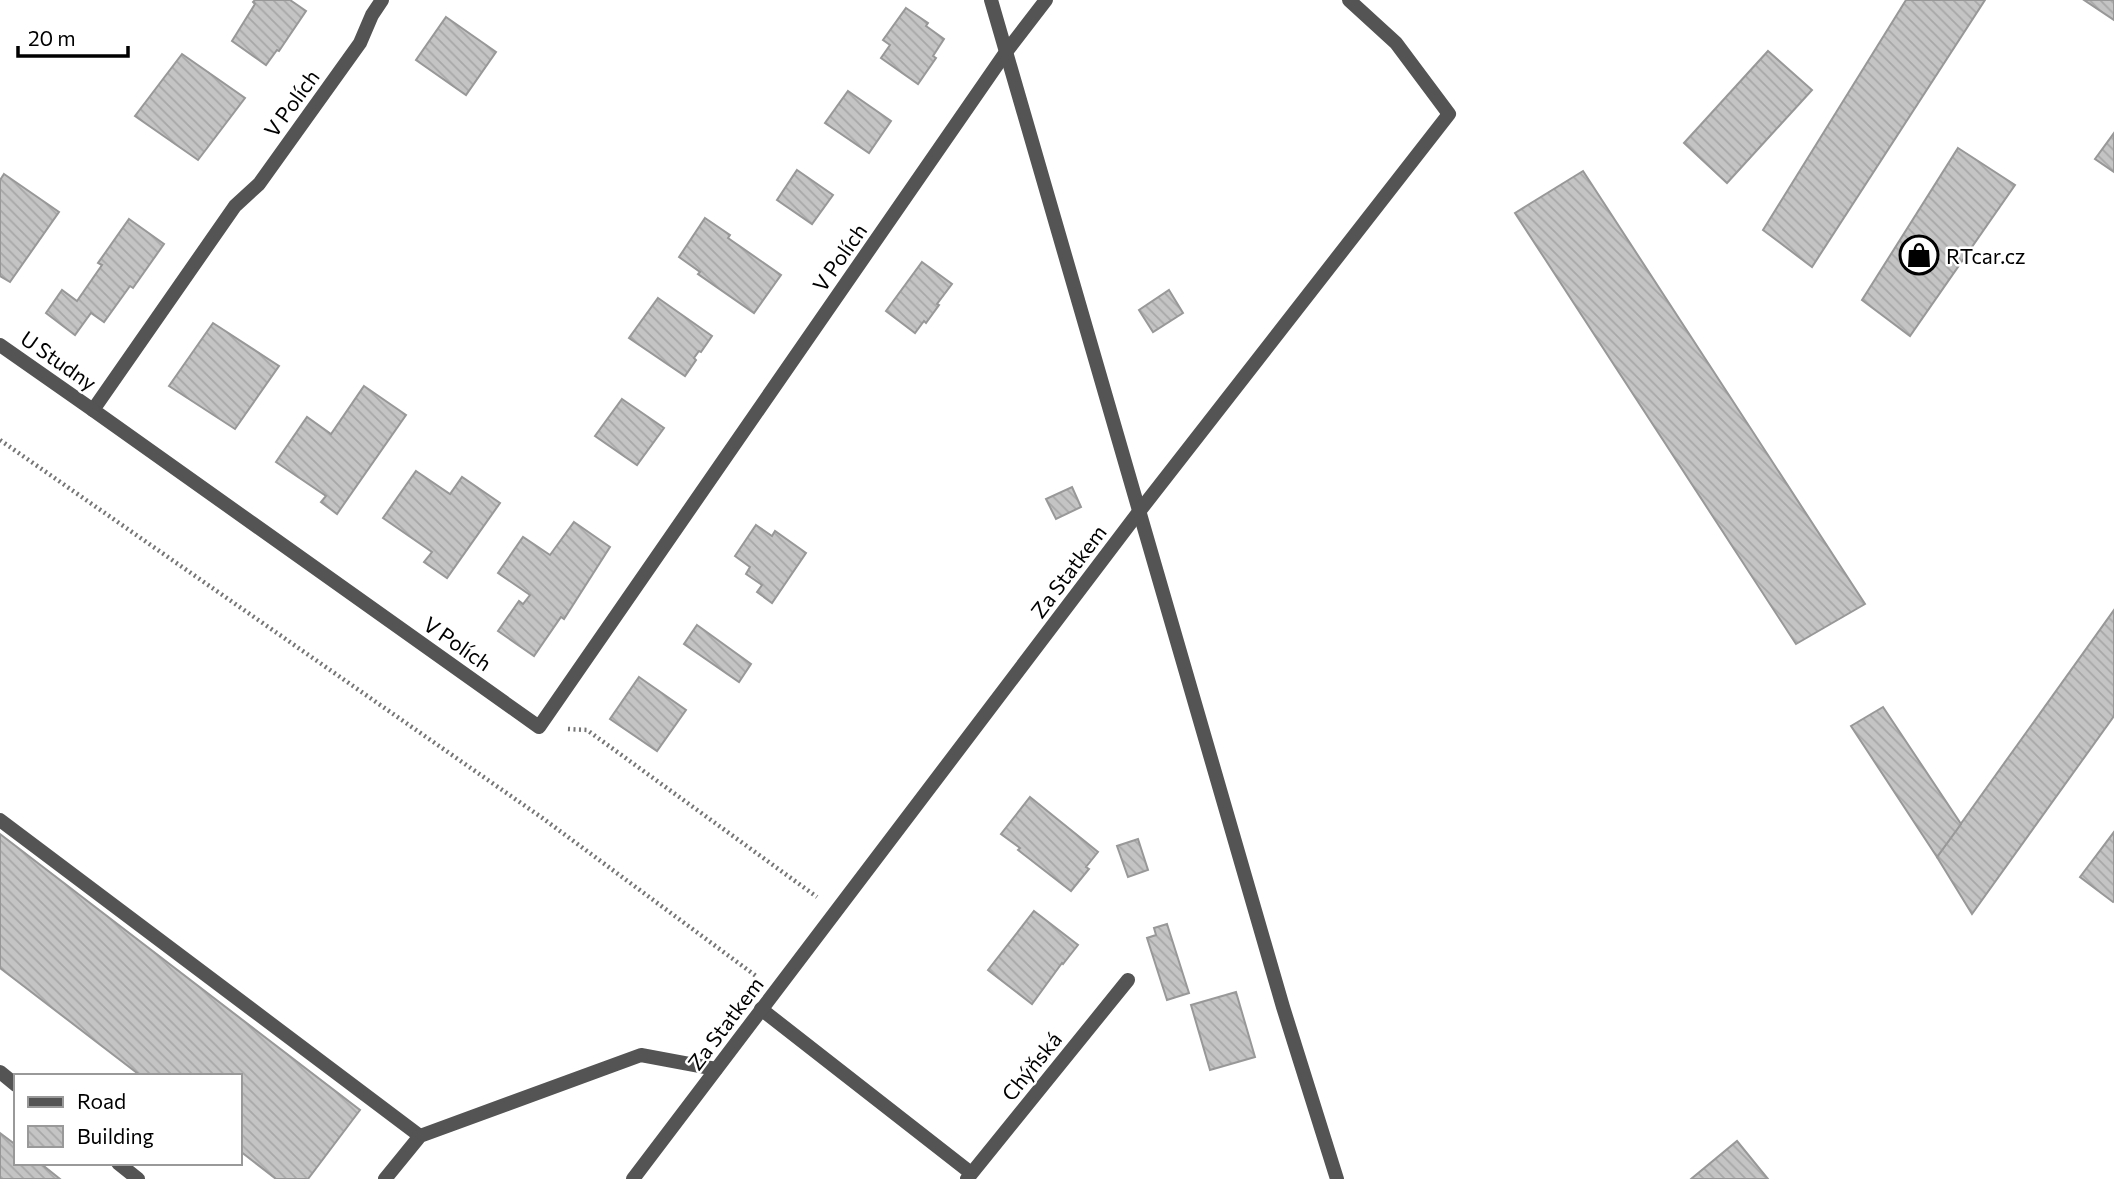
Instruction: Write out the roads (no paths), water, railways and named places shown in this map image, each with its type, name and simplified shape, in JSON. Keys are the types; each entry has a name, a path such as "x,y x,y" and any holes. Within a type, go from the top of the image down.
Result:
{"street":[{"name":"V Polích","path":"382,0 360,43 259,184 235,206 93,410 539,727 1006,52 1046,0"},
{"path":"991,0 1138,513 1283,1007 1337,1179"},
{"name":"Za Statkem","path":"633,1179 1138,513 1449,114 1396,43 1349,0"},
{"name":"U Studny","path":"0,345 93,410"},
{"path":"0,820 420,1136"},
{"name":"Chýňská","path":"969,1176 1128,980"},
{"path":"761,1009 969,1176"},
{"path":"385,1179 420,1136 641,1055 716,1069"},
{"path":"120,1165 138,1179"}],"place":[{"name":"RTcar.cz","path":"1919,255"}]}
